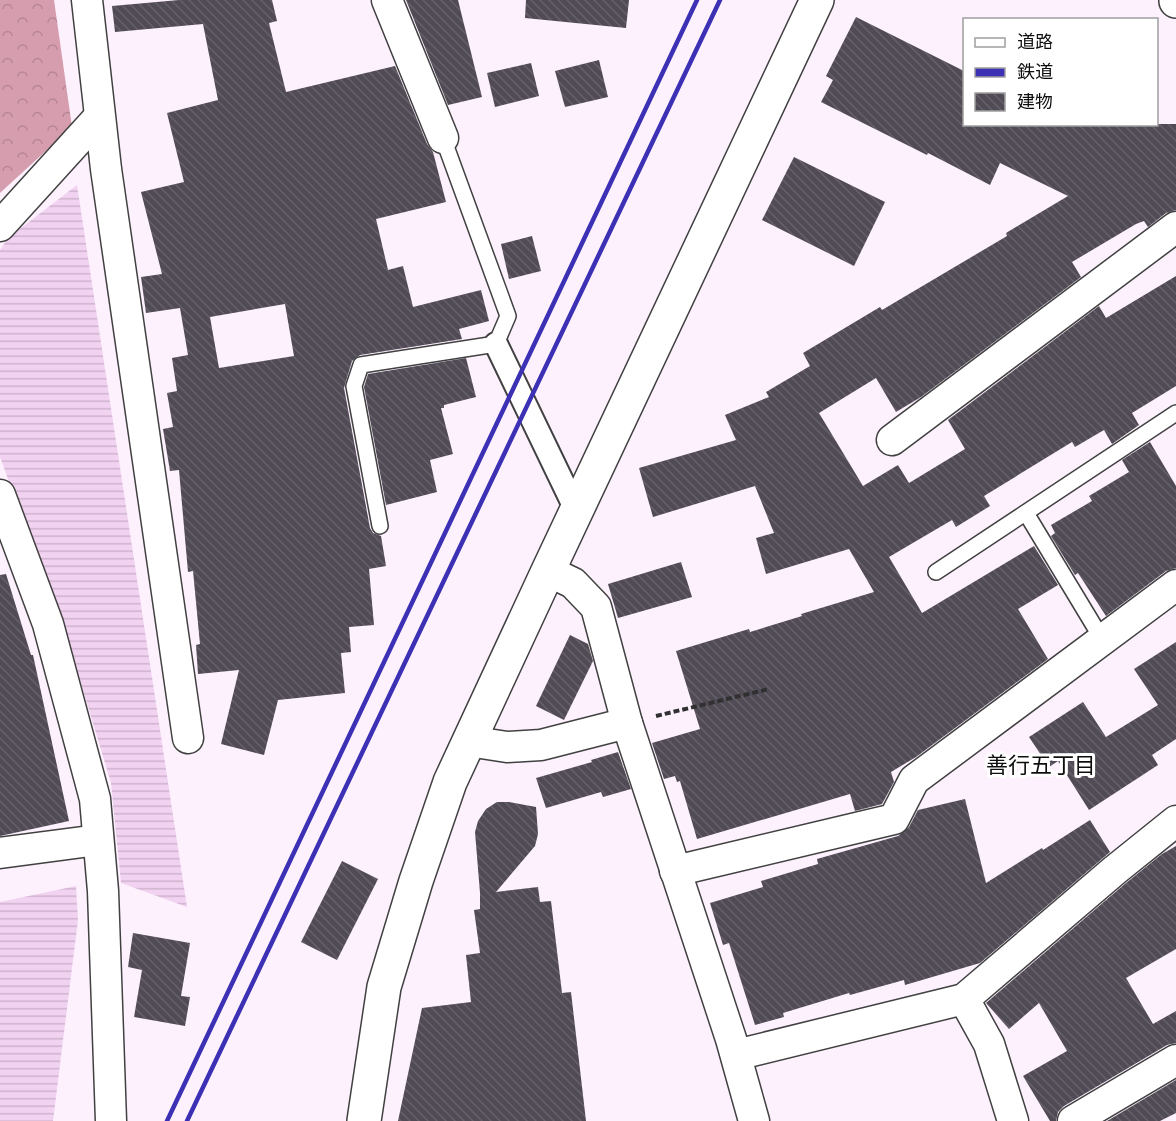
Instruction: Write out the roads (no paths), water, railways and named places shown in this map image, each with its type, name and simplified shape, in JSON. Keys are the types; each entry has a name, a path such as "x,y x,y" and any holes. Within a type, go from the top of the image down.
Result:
{"street":[{"path":"87,0 99,117 188,738"},
{"path":"387,0 443,138"},
{"path":"364,1121 384,987 416,881 450,782 817,0"},
{"path":"0,226 99,117"},
{"path":"892,440 1176,227"},
{"path":"496,344 576,510"},
{"path":"0,495 48,624 95,799 103,891 111,1121"},
{"path":"548,571 573,583 596,607 627,723 736,1055 754,1121"},
{"path":"675,871 894,819 914,780 1176,585"},
{"path":"468,741 507,747 541,745 627,723"},
{"path":"736,1055 964,999 1176,821"},
{"path":"0,853 98,840"},
{"path":"964,999 988,1044 1012,1121"},
{"path":"1073,1121 1176,1060"}],"lane":[{"path":"380,526 354,386 361,365 496,344 508,316 443,138"},
{"path":"936,572 1176,413"},
{"path":"1026,513 1102,639"}],"railway":[{"path":"167,1121 697,0"},
{"path":"187,1121 720,0"}],"district":[{"name":"善行五丁目","path":"1041,765"}]}
